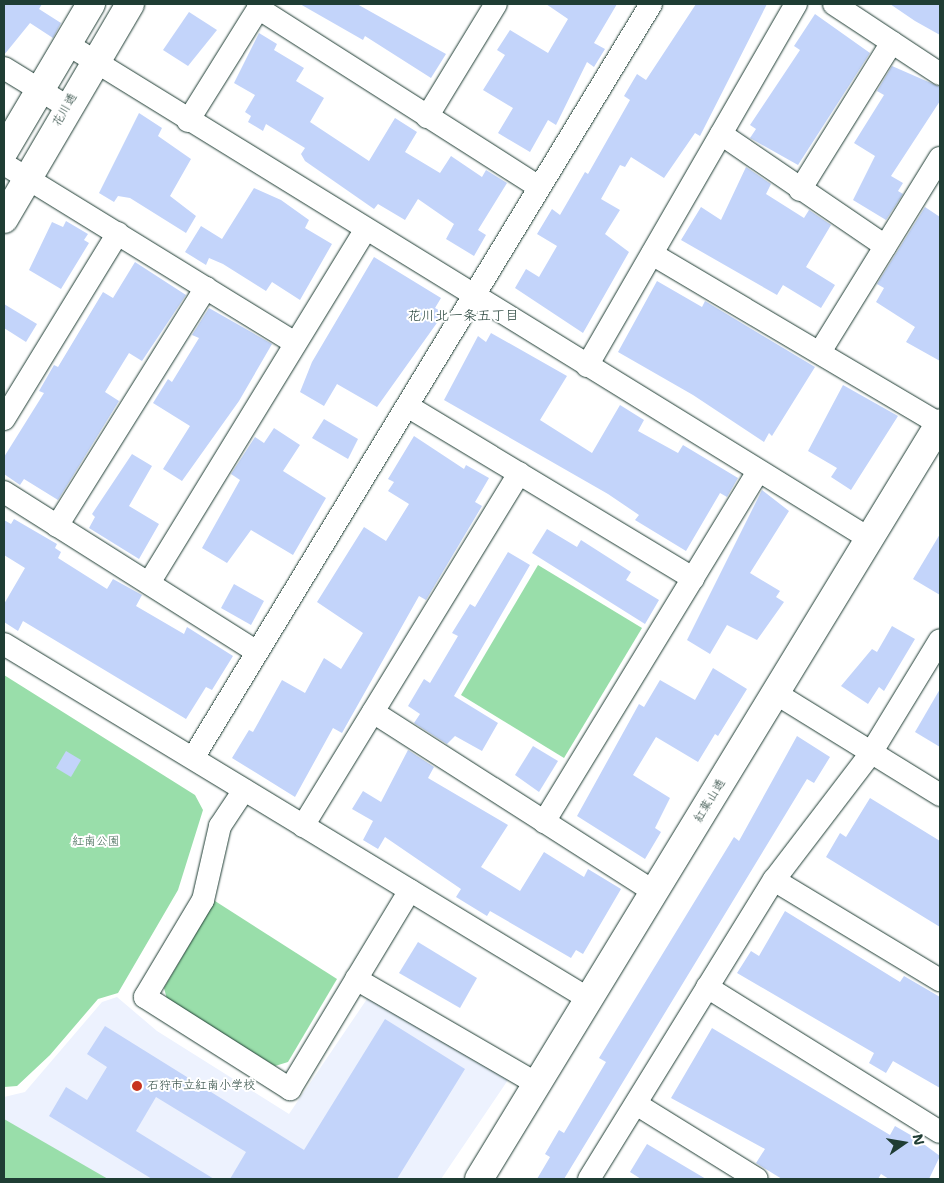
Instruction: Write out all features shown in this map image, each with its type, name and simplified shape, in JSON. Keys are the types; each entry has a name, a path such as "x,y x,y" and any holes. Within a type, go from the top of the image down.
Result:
{"street":[{"path":"4,150 91,4"},
{"name":"花川通","path":"4,219 66,106 130,4"},
{"path":"427,117 496,4"},
{"path":"193,758 409,407 473,296 651,4"},
{"path":"587,366 796,4"},
{"path":"834,4 940,74"},
{"path":"188,121 259,6 427,117 539,187"},
{"path":"800,190 892,42"},
{"path":"67,44 95,60 188,121 870,539"},
{"path":"4,68 66,106"},
{"path":"721,134 800,190 885,246"},
{"path":"820,352 940,158"},
{"path":"4,164 27,176 295,344"},
{"path":"148,583 365,230"},
{"path":"4,419 118,233"},
{"path":"652,254 940,423"},
{"path":"57,526 206,288"},
{"path":"409,407 693,578"},
{"name":"紅葉山通","path":"479,1179 940,423"},
{"path":"544,822 758,471"},
{"path":"304,826 519,473"},
{"path":"4,492 257,652"},
{"path":"589,1179 774,880 871,752 940,640"},
{"path":"4,644 589,999"},
{"path":"775,693 940,795"},
{"path":"373,712 654,892"},
{"path":"244,790 220,826 203,900 144,997 290,1089 410,890"},
{"path":"774,880 940,980"},
{"path":"356,979 537,1084"},
{"path":"707,987 940,1132"},
{"path":"636,1104 758,1179"}],"shaded area":[{"name":"石狩市立紅南小学校","path":"369,996 508,1080 441,1179 4,1179 4,1097 25,1092 102,1002 117,997 157,1031 289,1114"}],"green space":[{"path":"538,565 642,628 564,758 461,695"},
{"name":"紅南公園","path":"4,675 195,795 203,810 178,890 118,993 98,999 50,1055 17,1086 4,1087"},
{"path":"215,901 337,979 288,1062 275,1066 167,999 164,988"},
{"path":"4,1119 108,1179 4,1179"}],"building":[{"path":"4,4 42,4 39,9 61,23 53,38 30,23 4,55"},
{"path":"300,4 357,4 446,54 431,78 365,36 363,40"},
{"path":"546,4 617,4 594,43 605,49 594,67 587,62 556,125 548,120 530,152 498,133 513,108 483,90 505,55 497,50 510,30 548,53 568,19"},
{"path":"696,4 767,4 700,136 695,133 664,178 631,157 625,167 620,165 601,199 620,210 605,234 629,252 583,333 515,288 526,269 539,277 557,246 537,234 552,209 560,215 585,172 588,174 630,100 624,96 637,74 646,80"},
{"path":"890,4 940,4 940,35 915,21"},
{"path":"189,12 217,30 188,66 163,50"},
{"path":"815,14 870,53 798,165 750,138 756,129 750,125 800,50 794,46"},
{"path":"259,33 277,44 274,50 304,68 296,81 324,98 310,122 369,161 395,118 417,132 405,152 440,173 451,156 482,177 486,170 507,183 478,230 486,235 474,256 446,239 454,224 418,199 405,220 378,204 374,209 305,161 301,154 305,148 266,124 263,131 248,122 251,116 245,112 255,95 234,83"},
{"path":"892,66 940,87 940,101 891,176 903,183 898,191 903,194 886,220 853,200 875,156 854,143 884,95 877,91"},
{"path":"139,113 162,128 158,136 191,159 170,196 196,216 186,233 130,198 118,196 114,202 99,193"},
{"path":"746,167 771,184 766,194 804,218 809,210 831,225 806,267 835,285 821,308 783,285 777,295 681,240 701,207 721,220"},
{"path":"254,188 281,200 309,220 305,228 332,244 300,300 272,282 266,291 223,264 209,258 206,265 185,252 201,226 222,239"},
{"path":"925,207 940,217 940,361 906,342 915,327 876,302 884,288 877,284"},
{"path":"66,221 88,234 84,240 89,243 61,289 29,270 52,222 63,227"},
{"path":"374,257 441,298 435,308 444,313 377,407 337,384 324,406 300,392 312,362"},
{"path":"135,262 186,295 142,361 129,353 105,392 119,401 58,500 24,479 20,485 4,474 4,457 44,393 39,391 54,365 58,367 103,292 113,298"},
{"path":"657,281 702,307 705,301 815,367 772,436 769,433 764,442 693,395 618,352"},
{"path":"4,304 37,324 26,342 4,328"},
{"path":"209,308 272,344 239,401 182,481 163,469 190,426 153,403 168,379 172,382 199,338 192,335"},
{"path":"491,333 567,376 540,420 592,453 620,405 644,420 638,431 678,453 683,445 738,478 727,497 720,493 686,551 635,520 639,515 608,494 444,400 478,336 486,342"},
{"path":"843,385 898,416 851,490 831,477 837,468 808,451"},
{"path":"324,419 358,439 348,459 312,438"},
{"path":"274,428 300,445 283,471 326,498 293,555 251,530 227,563 202,548 240,480 231,474 255,437 264,443"},
{"path":"414,436 464,469 466,465 489,478 475,502 482,506 426,600 419,596 342,733 333,728 295,797 232,758 249,730 253,732 282,680 305,693 324,658 341,669 363,633 317,602 364,527 386,541 409,504 388,491 394,482 388,479"},
{"path":"132,454 152,466 129,506 159,524 139,559 89,528 95,517 92,514"},
{"path":"762,490 789,511 750,573 780,591 776,597 784,602 757,640 727,625 710,654 687,640"},
{"path":"14,519 57,544 55,548 61,552 58,558 107,589 113,579 142,595 136,606 184,634 187,627 233,656 212,690 206,687 186,719 23,621 18,631 4,622 4,604 25,568 4,555 4,520 11,524"},
{"path":"547,529 577,547 581,540 631,572 626,580 659,600 645,624 532,553"},
{"path":"940,534 940,595 913,579"},
{"path":"508,552 530,565 454,696 498,723 482,751 455,736 447,744 414,723 420,714 408,706 424,679 430,683 458,636 452,633 470,604 475,607"},
{"path":"234,584 264,601 251,625 221,608"},
{"path":"892,626 915,639 884,691 879,687 868,704 841,686 872,649 877,652"},
{"path":"713,668 747,689 718,736 715,734 698,762 656,737 633,775 670,798 655,828 661,832 645,859 577,816 639,704 644,707 660,680 695,700"},
{"path":"940,689 940,747 915,732"},
{"path":"797,736 830,757 814,783 807,779 564,1179 537,1179 550,1157 545,1154 559,1130 564,1133 606,1062 599,1058 734,837 739,841"},
{"path":"533,746 558,761 539,792 515,775"},
{"path":"408,750 434,767 428,778 508,825 481,867 520,891 544,852 584,877 588,869 621,889 583,954 576,950 571,958 490,911 487,916 456,897 461,889 385,837 378,849 363,840 373,821 352,809 363,791 381,802"},
{"path":"66,751 81,760 71,777 56,768"},
{"path":"870,798 940,841 940,927 826,857 840,833 846,837"},
{"path":"785,911 900,982 904,976 940,997 940,1088 893,1061 886,1073 869,1063 874,1053 737,973 751,951 759,956"},
{"path":"418,942 477,978 460,1008 399,973"},
{"path":"385,1019 465,1069 397,1179 230,1179 246,1152 156,1097 136,1131 214,1179 152,1179 49,1116 66,1087 87,1100 107,1067 87,1054 105,1026 304,1150"},
{"path":"712,1028 890,1135 895,1126 914,1137 940,1156 929,1179 889,1179 881,1174 878,1179 782,1179 756,1163 765,1149 671,1098"},
{"path":"647,1144 706,1179 641,1179 630,1172"}],"place":[{"name":"石狩市立紅南小学校","path":"137,1086"}],"district":[{"name":"花川北一条五丁目","path":"463,315"}]}
